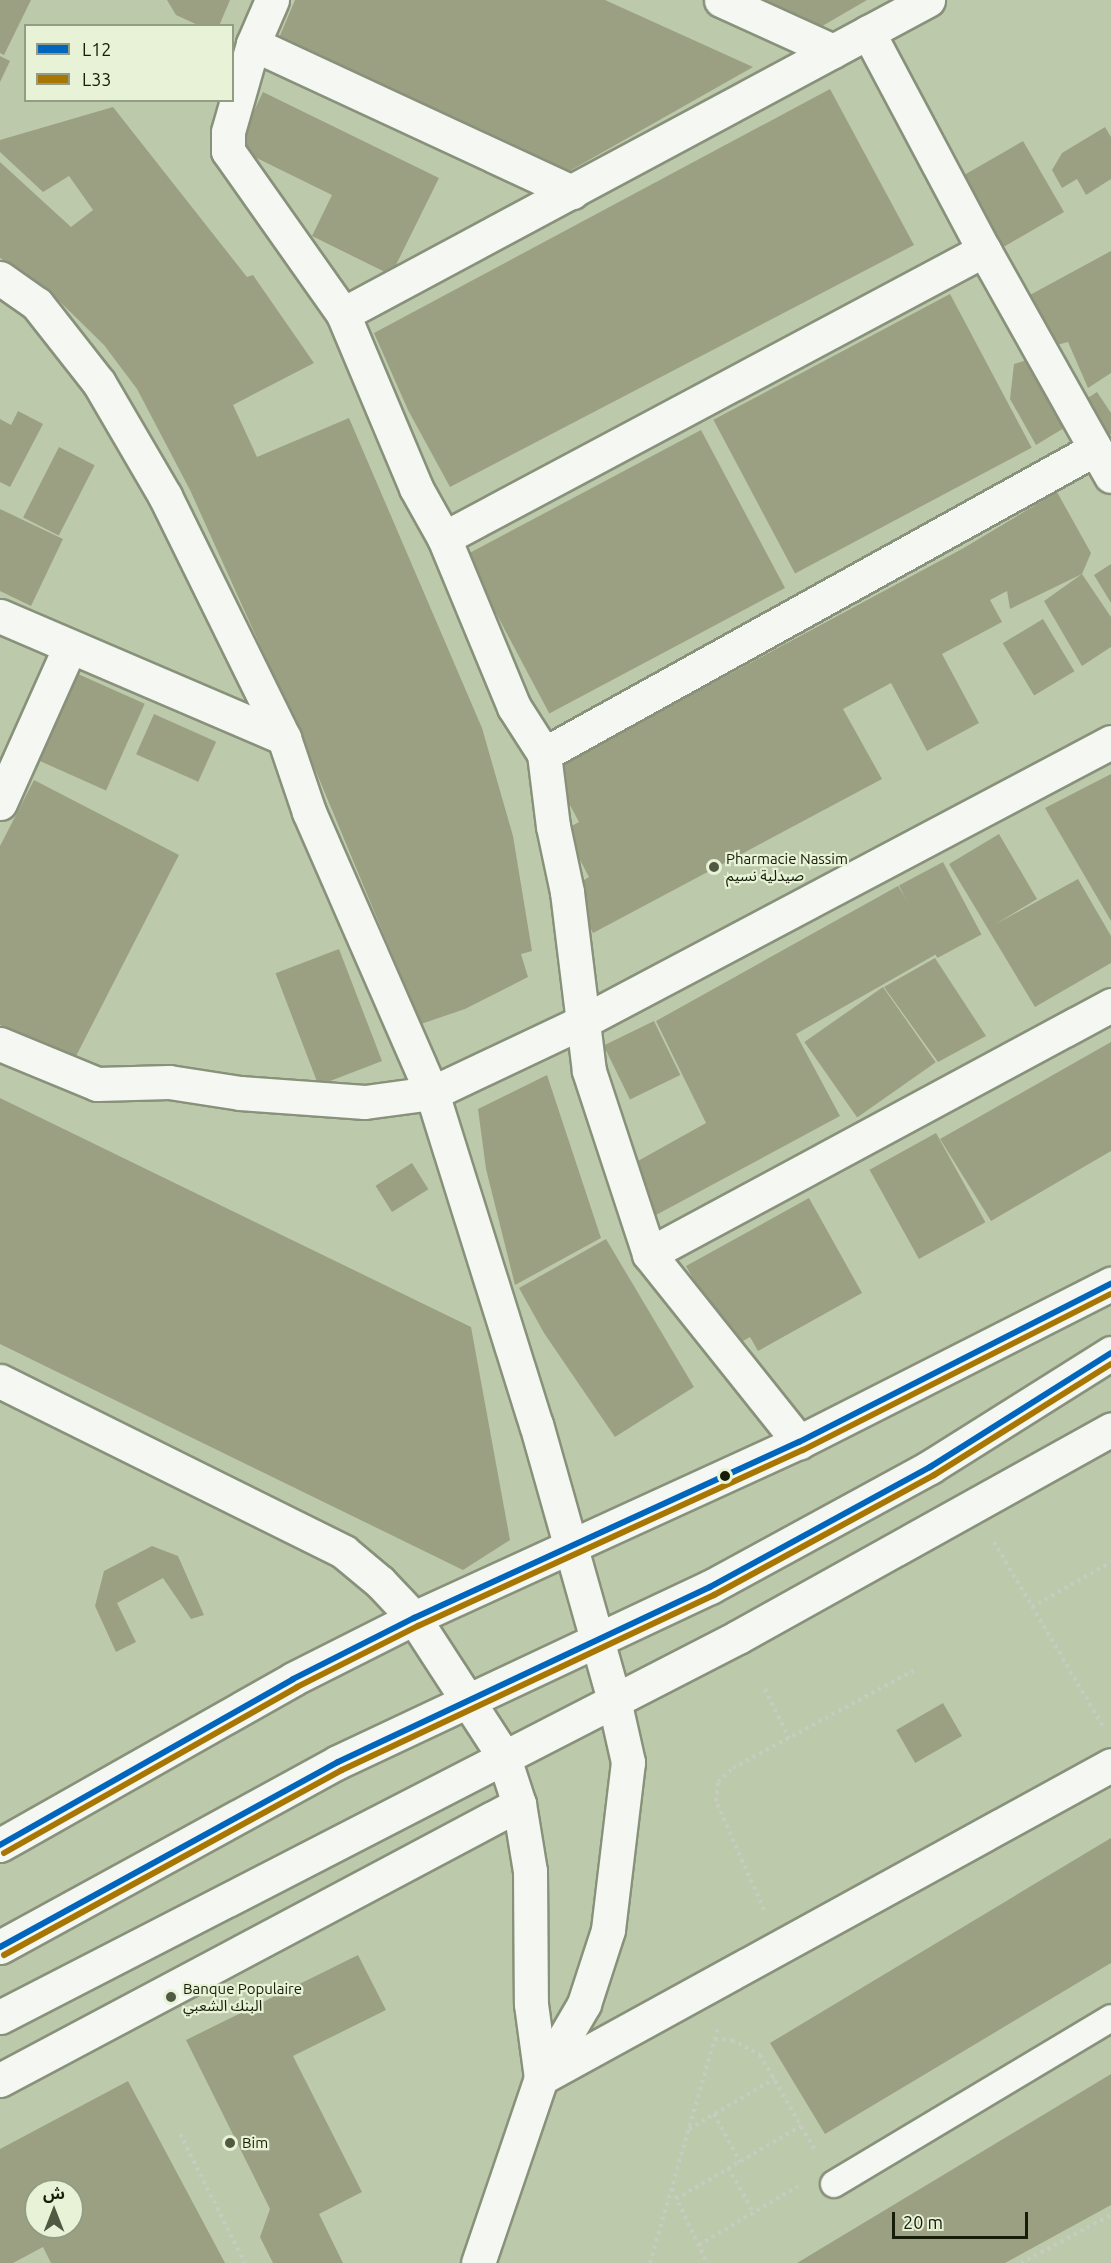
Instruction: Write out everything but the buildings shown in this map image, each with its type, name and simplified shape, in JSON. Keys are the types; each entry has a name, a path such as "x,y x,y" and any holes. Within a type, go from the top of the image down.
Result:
{"street":[{"path":"272,0 253,44 228,132 228,151 343,314 416,488 444,538 514,707 544,754 590,1071 649,1254 799,1442"},
{"path":"721,0 833,51"},
{"path":"343,314 928,0"},
{"path":"544,754 1103,462 984,250 868,32"},
{"path":"253,44 572,192"},
{"path":"444,538 984,250"},
{"path":"0,278 37,304 99,383 165,496 284,738 309,812 432,1093 536,1424 614,1700 628,1762 608,1930 584,2004 541,2078 478,2263"},
{"path":"0,616 69,649 284,738"},
{"path":"0,803 69,649"},
{"path":"0,1044 97,1084 169,1082 240,1093 365,1102 432,1093 584,1022 1111,742"},
{"path":"649,1254 1111,1005"},
{"path":"0,1845 293,1679 414,1618 799,1442 1111,1284"},
{"path":"0,1947 338,1762 710,1587 930,1467 1111,1353"},
{"path":"0,1381 344,1552 380,1582 414,1618 503,1755 519,1804 530,1871 531,2004 541,2078"},
{"path":"0,2017 503,1755 738,1637 973,1508 1111,1428"},
{"path":"541,2078 1111,1765"},
{"path":"0,2080 519,1804"}],"lane":[{"path":"830,2176 1111,2018"}],"path":[{"path":"973,1508 1105,1729"},
{"path":"1032,1607 1111,1562"},
{"path":"780,1947 716,1791 724,1774 915,1670"},
{"path":"765,1689 789,1738"},
{"path":"650,2263 734,1973"},
{"path":"699,2245 753,2212 830,2176 760,2055 749,2046 715,2039"},
{"path":"688,2129 774,2079"},
{"path":"714,2114 740,2162"},
{"path":"676,2199 801,2126"},
{"path":"180,2134 245,2263"},
{"path":"728,2168 753,2212"},
{"path":"671,2188 707,2263"},
{"path":"1021,2263 1111,2215"}],"transit line":[{"name":"L12","path":"0,1845 293,1679 414,1618 799,1442 1111,1284"},
{"name":"L33","path":"4,1853 297,1687 418,1626 803,1450 1111,1294"},
{"name":"L12","path":"0,1947 338,1762 710,1587 930,1467 1111,1353"},
{"name":"L33","path":"4,1955 342,1770 714,1595 934,1475 1111,1364"}],"place":[{"name":"Pharmacie Nassim صيدلية نسيم","path":"714,867"},
{"name":"Banque Populaire البنك الشعبي","path":"171,1997"},
{"name":"Bim","path":"230,2143"}]}
